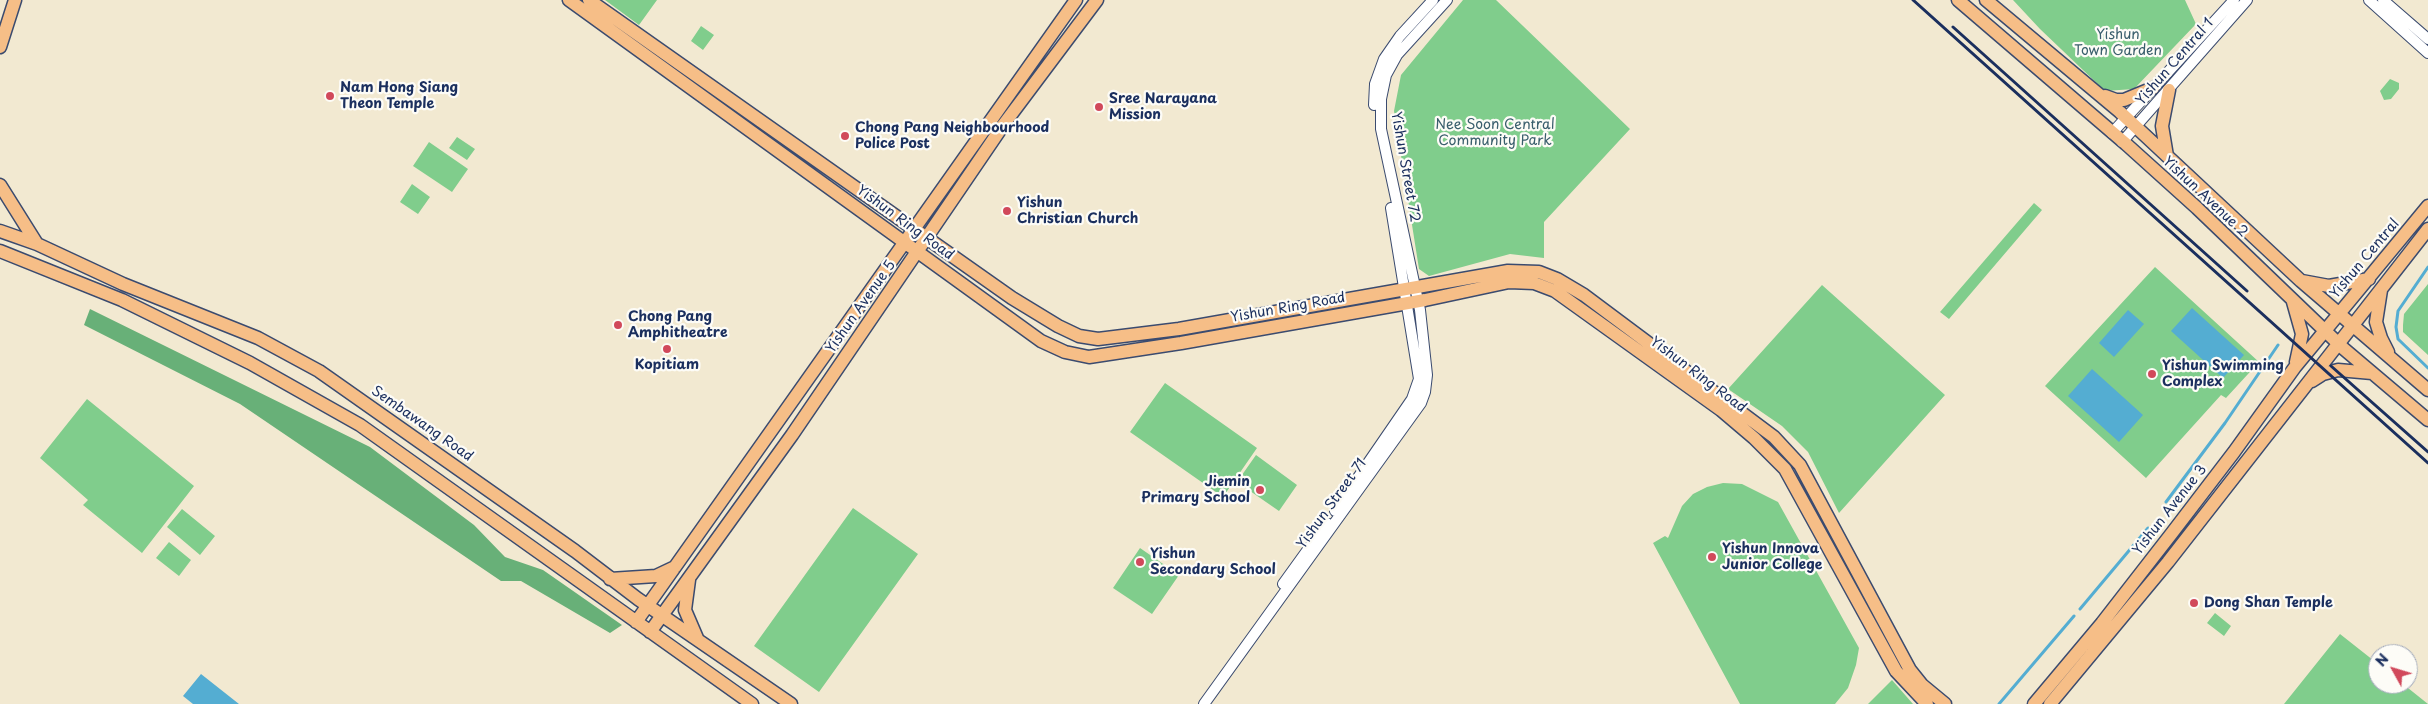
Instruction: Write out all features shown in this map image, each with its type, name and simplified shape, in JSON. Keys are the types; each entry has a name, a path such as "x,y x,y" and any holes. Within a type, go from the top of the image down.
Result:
{"main road":[{"path":"0,47 15,0"},
{"name":"Yishun Ring Road","path":"569,0 1041,341 1065,352 1089,357 1412,302 1509,282 1526,281 1541,285 1578,305 1721,410 1754,438 1785,469 1896,671 1927,704"},
{"name":"Yishun Ring Road","path":"589,0 1038,315 1079,336 1098,339 1179,329 1508,270 1529,270 1549,275 1584,295 1774,437 1800,465 1910,670 1922,685 1945,704"},
{"name":"Yishun Avenue 5","path":"636,622 1076,0"},
{"name":"Yishun Avenue 5","path":"650,632 792,435 1004,124 1097,0"},
{"name":"Yishun Avenue 2","path":"1958,0 2112,132 2197,208 2338,343 2428,420"},
{"name":"Yishun Avenue 2","path":"1986,0 2125,117 2301,281 2428,390"},
{"path":"2094,90 2109,98 2120,100 2131,98 2152,88"},
{"path":"2167,156 2162,126 2169,90"},
{"path":"0,185 36,244"},
{"name":"Yishun Central","path":"2324,330 2369,279 2428,206"},
{"path":"2050,704 2168,562 2428,229"},
{"name":"Sembawang Road","path":"0,231 36,244 123,284 258,338 319,371 456,466 648,606 791,704"},
{"path":"0,251 122,300 250,363 360,425 752,704"},
{"path":"2301,281 2329,286 2369,279"},
{"path":"2382,290 2376,322 2381,338 2392,359"},
{"path":"2292,301 2302,334 2295,367"},
{"name":"Yishun Avenue 3","path":"2034,704 2102,623 2172,533 2324,330"},
{"path":"2310,382 2323,374 2338,370 2374,374"},
{"path":"610,579 656,576 678,565"},
{"path":"690,575 685,610 697,638"}],"street":[{"name":"Yishun Street 72","path":"1410,289 1379,149 1374,98 1375,84 1384,59 1400,36 1432,0"},
{"name":"Yishun Street 72","path":"1412,302 1381,130 1381,99 1386,75 1397,55 1447,0"},
{"name":"Yishun Central 1","path":"2112,132 2234,0"},
{"name":"Yishun Central 1","path":"2122,142 2248,0"},
{"path":"2369,0 2428,53"},
{"path":"2383,0 2428,39"},
{"name":"Yishun Street 71","path":"1197,704 1342,503 1412,399 1419,379 1412,302"},
{"name":"Yishun Street 71","path":"1204,704 1421,403 1428,375 1412,302"}],"green space":[{"path":"605,0 657,0 639,25"},
{"name":"Nee Soon Central Community Park","path":"1463,0 1496,0 1630,129 1544,222 1544,258 1510,254 1429,276 1419,269 1394,111 1401,75"},
{"name":"Yishun Town Garden","path":"2013,0 2185,0 2196,24 2134,89 2105,91 2040,29"},
{"path":"701,26 714,35 703,50 691,41"},
{"path":"2390,79 2399,83 2399,89 2391,99 2384,100 2380,91"},
{"path":"457,137 475,149 467,160 449,148"},
{"path":"429,142 468,169 452,192 413,166"},
{"path":"412,184 430,197 418,214 400,202"},
{"path":"2034,203 2042,210 1949,319 1940,312"},
{"name":"Yishun Swimming Complex","path":"2155,267 2259,362 2226,398 2221,395 2146,478 2045,386"},
{"path":"2428,284 2428,355 2403,332 2403,325 2404,314"},
{"path":"1822,285 1945,395 1839,513 1808,452 1782,426 1728,389"},
{"path":"90,309 370,447 474,525 505,557 543,570 622,625 610,633 521,581 501,581 240,404 84,325"},
{"path":"1165,383 1257,448 1223,497 1130,432"},
{"path":"87,399 194,486 142,553 83,505 88,500 40,458"},
{"path":"1256,455 1297,485 1279,511 1237,482"},
{"path":"1723,483 1742,484 1778,502 1859,648 1856,665 1848,688 1835,704 1740,704 1653,543 1665,536 1668,538 1682,506 1693,494 1707,487"},
{"path":"853,508 918,554 819,692 754,646"},
{"path":"182,509 215,536 200,555 167,527"},
{"path":"169,542 191,560 179,576 156,558"},
{"path":"1140,548 1179,575 1152,614 1113,588"},
{"path":"2215,613 2231,626 2224,636 2207,623"},
{"path":"2340,634 2368,656 2368,694 2416,694 2428,704 2284,704"},
{"path":"1892,680 1913,704 1868,704"}],"water":[{"path":"2192,308 2244,355 2223,378 2171,331"},
{"path":"2128,310 2144,324 2114,357 2099,343"},
{"path":"2092,369 2143,415 2119,442 2068,396"},
{"path":"201,674 239,704 193,704 183,696"}],"waterway":[{"path":"2428,267 2398,311 2396,327 2398,339 2428,368"},
{"path":"2166,502 2225,423 2278,345"},
{"path":"2080,609 2148,528"},
{"path":"1999,704 2074,616"}],"railway":[{"path":"1913,0 2428,463"},
{"path":"1953,27 2247,291"},
{"path":"2331,366 2428,452"}],"place":[{"name":"Nam Hong Siang Theon Temple","path":"330,96"},
{"name":"Sree Narayana Mission","path":"1099,107"},
{"name":"Chong Pang Neighbourhood Police Post","path":"845,136"},
{"name":"Yishun Christian Church","path":"1007,211"},
{"name":"Chong Pang Amphitheatre","path":"618,325"},
{"name":"Kopitiam","path":"667,349"},
{"name":"Yishun Swimming Complex","path":"2152,374"},
{"name":"Jiemin Primary School","path":"1260,490"},
{"name":"Yishun Innova Junior College","path":"1712,557"},
{"name":"Yishun Secondary School","path":"1140,562"},
{"name":"Dong Shan Temple","path":"2194,603"}]}
